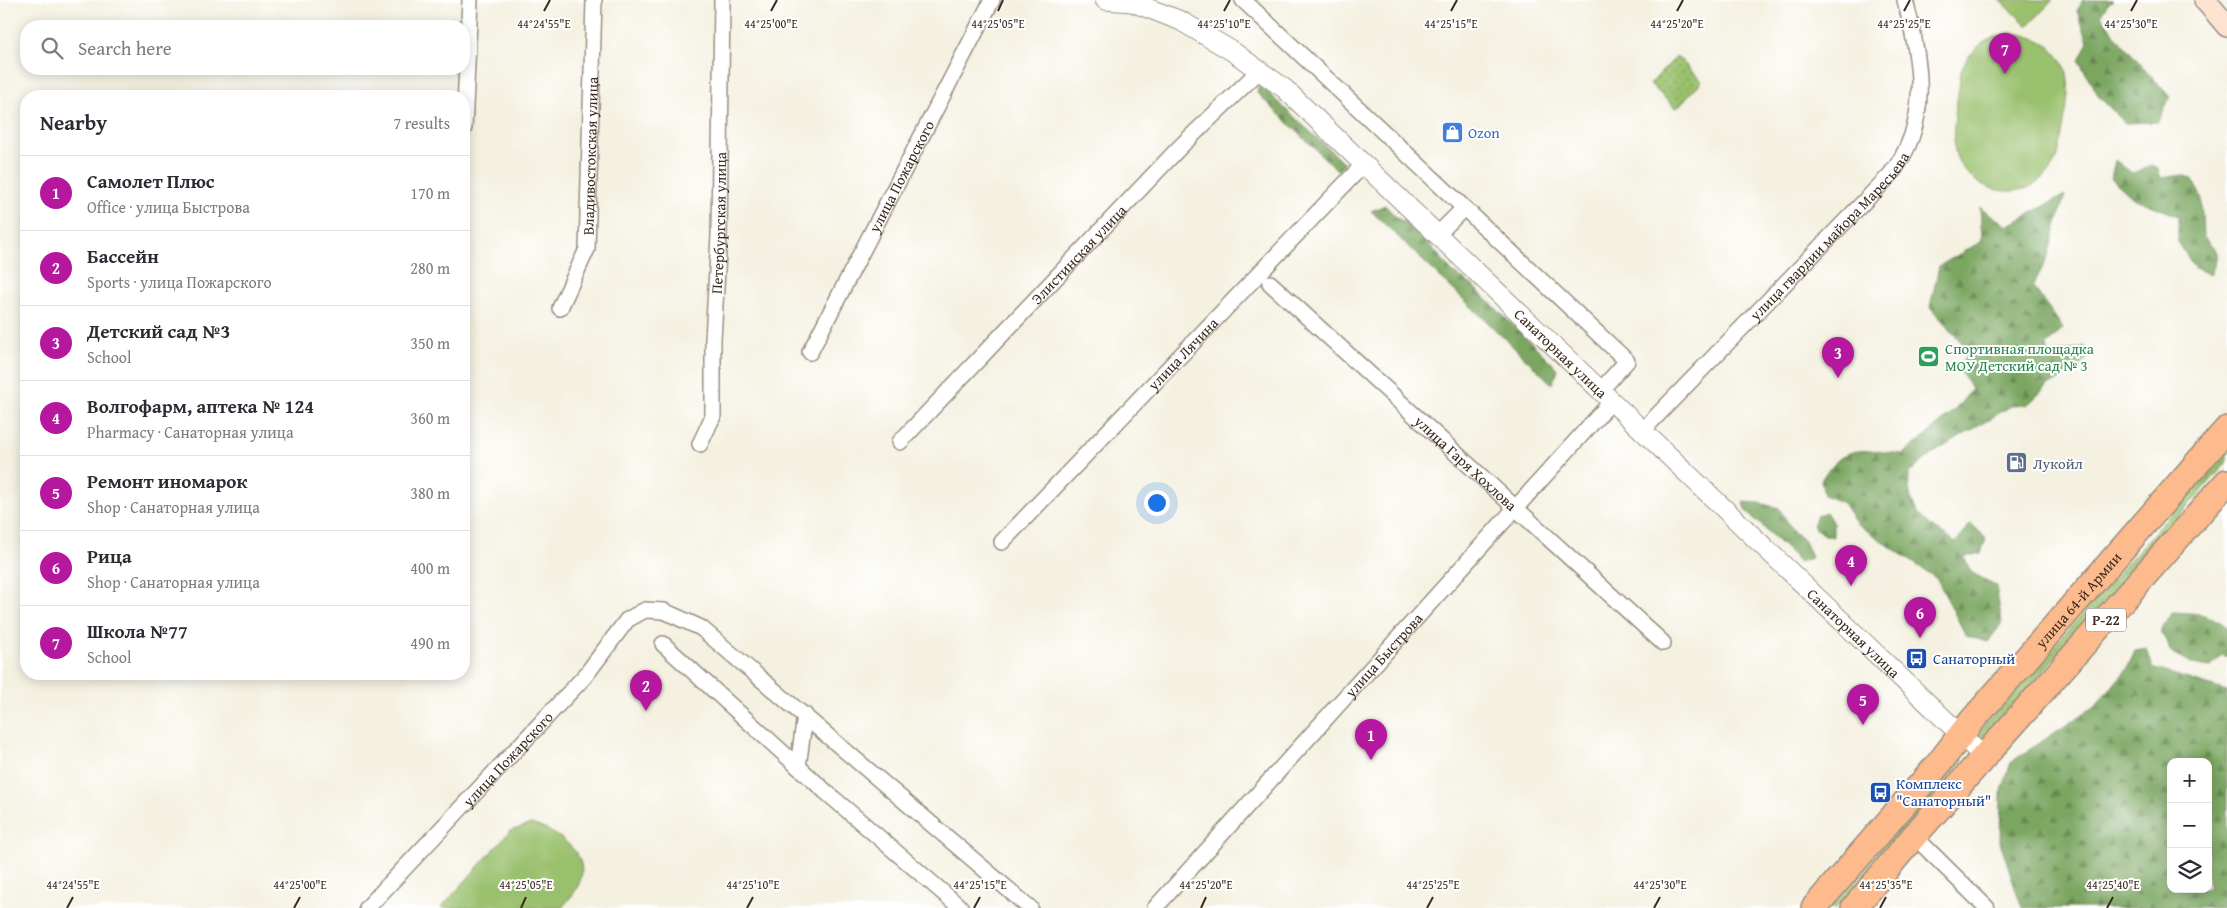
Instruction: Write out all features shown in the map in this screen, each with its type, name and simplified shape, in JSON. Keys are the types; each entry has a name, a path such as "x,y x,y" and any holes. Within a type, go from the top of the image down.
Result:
{"highway":[{"name":"улица 64-й Армии","path":"1814,908 1936,767 1960,735 2227,429"},
{"name":"Р-22","path":"1854,908 1914,836 2227,482"}],"main road":[{"path":"2205,0 2227,26"}],"street":[{"path":"469,20 470,0"},
{"name":"Владивостокская улица","path":"560,308 587,249 594,0"},
{"name":"Петербургская улица","path":"700,444 713,416 713,338 719,236 722,0"},
{"name":"улица Пожарского","path":"810,352 992,0"},
{"name":"Санаторная улица","path":"1105,0 1132,2 1181,21 1232,51 1285,89 1607,395 1984,758"},
{"path":"1243,0 1463,209 1438,235"},
{"name":"улица гвардии майора Маресьева","path":"1643,430 1890,175 1899,163 1913,136 1920,91 1913,38 1905,0"},
{"name":"Элистинская улица","path":"900,442 1179,148 1260,70"},
{"path":"466,75 466,90"},
{"name":"улица Лячина","path":"1002,542 1364,164"},
{"name":"улица Быстрова","path":"1155,908 1516,508 1607,395 1627,361 1463,209"},
{"name":"улица Гаря Хохлова","path":"1270,283 1663,643"},
{"name":"улица Пожарского","path":"367,908 585,676 628,620 646,610 664,610 701,628 805,715"},
{"path":"663,644 798,767 961,908"},
{"path":"798,767 805,715"},
{"path":"805,715 1030,908"},
{"path":"1914,836 1987,908"}],"green space":[{"path":"2000,0 2053,0 2028,26"},
{"path":"2083,0 2113,0 2101,15 2114,34 2170,97 2158,122 2125,123 2099,97 2079,61 2088,41 2077,11"},
{"path":"2009,33 2030,36 2048,45 2061,60 2066,70 2068,88 2067,108 2058,157 2053,166 2042,179 2030,186 2018,190 2004,191 1979,183 1960,165 1955,152 1954,133 1961,71 1965,63 1969,56 1986,41"},
{"path":"1677,56 1702,81 1676,109 1650,84"},
{"path":"1258,86 1265,90 1344,163 1338,171 1257,93"},
{"path":"2115,160 2132,173 2143,170 2150,165 2158,168 2161,178 2182,175 2191,178 2201,196 2203,236 2218,254 2211,275 2195,268 2178,242 2178,216 2133,198 2111,178"},
{"path":"2065,195 2047,259 2033,286 2063,328 2046,346 2048,355 2085,346 2089,357 2072,373 2049,385 2027,405 2011,406 1932,454 1909,473 1909,486 1914,507 1935,529 1956,542 1971,523 1986,539 1981,553 1964,557 1971,572 1996,586 2002,623 1988,642 1966,636 1937,579 1856,523 1843,503 1824,495 1821,480 1839,459 1856,451 1904,454 1954,411 1972,389 1958,368 1965,358 1963,344 1930,307 1939,266 1982,241 1980,207 2007,226"},
{"path":"1385,205 1395,216 1424,237 1452,272 1472,285 1553,364 1558,370 1552,384 1371,211"},
{"path":"2227,450 2227,462 1984,738 1979,737 1977,733"},
{"path":"1743,502 1760,503 1779,508 1793,531 1806,543 1811,558 1800,562 1745,510"},
{"path":"1826,512 1833,523 1833,537 1822,534 1813,526 1817,515"},
{"path":"2172,612 2194,613 2208,616 2221,622 2227,627 2227,657 2222,655 2211,667 2192,664 2171,653 2161,630"},
{"path":"2147,649 2153,668 2227,691 2227,908 2022,908 2000,842 2001,794 2011,762 2096,705 2127,669 2135,651"},
{"path":"1956,757 1961,757 1963,761 1960,766 1836,908 1824,908"},
{"path":"531,824 558,836 574,850 579,859 582,868 580,882 562,908 441,908 510,831"}],"place":[{"name":"Школа №77","path":"2005,74"},
{"name":"Ozon","path":"1452,132"},
{"name":"Спортивная площадка МОУ Детский сад № 3","path":"1929,357"},
{"name":"Детский сад №3","path":"1838,378"},
{"name":"Лукойл","path":"2017,463"},
{"name":"Волгофарм, аптека № 124","path":"1851,586"},
{"name":"Рица","path":"1920,638"},
{"name":"Санаторный","path":"1917,658"},
{"name":"Бассейн","path":"646,711"},
{"name":"Ремонт иномарок","path":"1863,725"},
{"name":"Самолет Плюс","path":"1371,760"},
{"name":"Комплекс \"Санаторный\"","path":"1880,792"}]}
